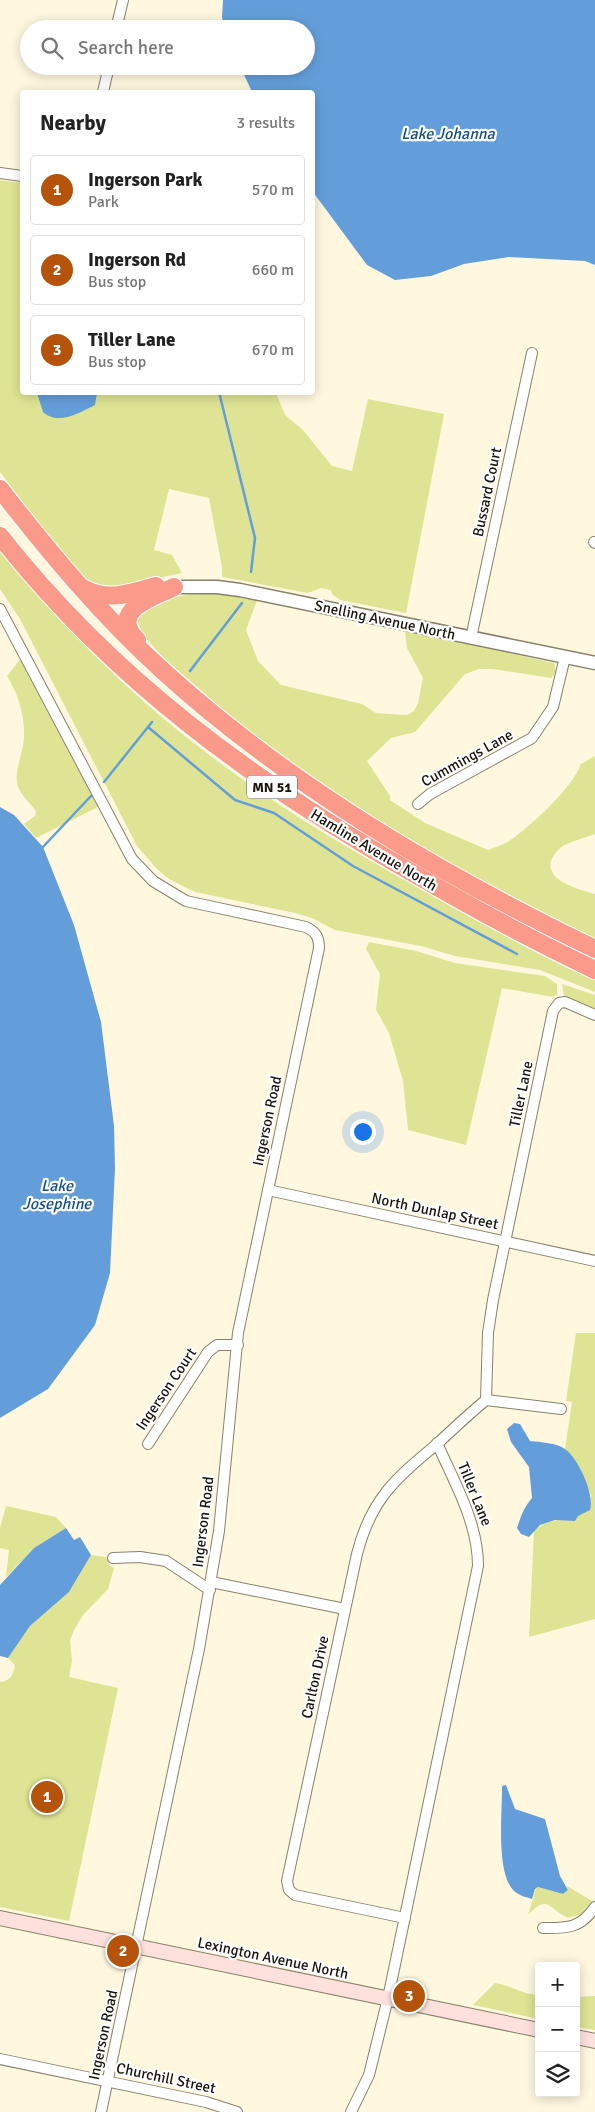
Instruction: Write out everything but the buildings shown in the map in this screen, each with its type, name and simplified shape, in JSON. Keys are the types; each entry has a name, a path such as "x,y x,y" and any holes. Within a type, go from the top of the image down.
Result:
{"highway":[{"name":"MN 51","path":"0,489 48,550 82,588"},
{"name":"Hamline Avenue North","path":"0,536 47,591 98,644 179,718 258,778 345,835 443,891 595,970"},
{"path":"82,588 98,596 113,596 157,585 174,587"},
{"path":"174,587 140,602 131,610 128,622 133,636 177,683"},
{"name":"Hamline Avenue North","path":"82,588 109,618 177,683 269,759 346,812 501,902 595,949"}],"main road":[{"name":"Lexington Avenue North","path":"0,1918 535,2029"},
{"path":"580,2038 595,2041"}],"street":[{"path":"118,20 123,0"},
{"path":"103,90 107,75"},
{"path":"0,174 20,176"},
{"name":"Bussard Court","path":"471,638 532,353"},
{"name":"Snelling Avenue North","path":"174,587 217,587 240,590 595,663"},
{"name":"Ingerson Road","path":"0,609 132,858 142,870 166,891 186,901 306,927 316,934 319,948 245,1295 219,1531 210,1586 137,1947 101,2112"},
{"name":"Cummings Lane","path":"418,804 430,794 532,738 553,707 565,657"},
{"name":"Tiller Lane","path":"486,1400 488,1333 553,1011 559,1003 565,1002 595,1015"},
{"name":"North Dunlap Street","path":"268,1190 595,1261"},
{"name":"Ingerson Court","path":"148,1444 208,1352 217,1345 238,1345"},
{"path":"486,1400 561,1409"},
{"name":"Carlton Drive","path":"405,1918 295,1895 287,1886 360,1543 372,1512 396,1477 486,1400"},
{"name":"Tiller Lane","path":"388,1998 478,1566 478,1550 474,1527 437,1443"},
{"path":"113,1558 140,1557 166,1561 210,1586 345,1609"},
{"path":"543,1928 571,1928 589,1916 595,1907"},
{"path":"352,2112 369,2075 388,1998"},
{"name":"Churchill Street","path":"0,2059 206,2102 237,2112"}],"green space":[{"path":"0,180 20,183 20,395 277,395 285,415 303,430 332,466 352,471 368,399 444,414 406,613 340,600 332,594 331,590 321,588 308,593 222,577 222,567 209,498 169,489 154,550 172,555 182,573 107,589 97,586 88,581 51,539 0,472"},
{"path":"0,551 69,630 94,655 145,702 199,747 259,791 322,832 522,945 595,980 595,992 540,970 455,956 421,946 335,930 312,918 295,913 195,892 169,879 157,869 137,846 20,619 0,589"},
{"path":"215,593 258,598 246,630 258,661 281,685 362,704 376,713 407,715 414,711 418,703 423,678 407,648 405,631 554,663 556,672 551,678 493,669 479,669 465,674 415,732 391,738 367,761 390,796 390,800 425,823 488,850 507,842 528,827 560,795 577,773 581,764 595,756 595,834 571,842 559,849 552,859 551,867 554,874 568,885 595,894 595,940 440,859 390,830 341,798 293,765 247,729 170,663 154,648 141,631 137,618 140,607 176,597"},
{"path":"21,658 98,807 36,838 24,824 35,816 36,811 21,792 17,783 17,771 24,739 23,723 18,698 7,676"},
{"path":"369,942 416,951 455,963 545,976 557,984 557,995 553,997 502,988 466,1145 408,1130 403,1081 389,1033 376,1010 380,974 366,949"},
{"path":"562,984 595,995 595,1009 564,996"},
{"path":"576,1333 595,1333 595,1619 529,1637 534,1531 551,1521 571,1519 578,1515 591,1496 580,1468 565,1449 572,1402 566,1401"},
{"path":"6,1506 56,1517 66,1528 34,1548 6,1577 9,1550 0,1548 0,1528"},
{"path":"91,1555 106,1557 110,1566 114,1568 108,1589 83,1615 74,1630 70,1640 72,1661 69,1677 118,1688 69,1921 0,1907 0,1682 9,1679 12,1675 15,1665 8,1658 30,1626 69,1592"},
{"path":"567,1886 592,1901 580,1915 568,1918 544,1904 535,1908 528,1915 538,1887 563,1894 568,1890"},
{"path":"495,1983 535,1995 535,2018 473,2005"},
{"path":"595,1996 595,2030 580,2028 580,1997"}],"water":[{"name":"Lake Johanna","path":"223,0 595,0 595,265 585,261 509,257 464,264 431,276 395,280 367,265 315,195 315,90 251,90 244,75 315,75 315,20 223,20"},
{"path":"38,395 97,395 95,405 69,416 55,418 43,412"},
{"name":"Lake Josephine","path":"0,807 14,815 43,847 74,925 101,1022 114,1126 115,1168 110,1273 95,1325 48,1389 0,1418"},
{"path":"514,1423 520,1424 530,1441 558,1445 570,1454 580,1468 588,1486 591,1503 590,1510 578,1516 575,1521 555,1520 540,1525 529,1537 521,1534 517,1528 525,1508 532,1498 529,1467 511,1442 507,1429"},
{"path":"66,1528 74,1540 80,1537 91,1555 69,1592 30,1626 8,1658 0,1656 0,1585 34,1548"},
{"path":"506,1785 515,1809 545,1819 560,1876 568,1890 563,1894 538,1887 535,1889 532,1899 516,1893 508,1883 501,1844 502,1786"}],"waterway":[{"path":"220,395 255,538 251,572"},
{"path":"190,671 242,603"},
{"path":"104,782 152,722"},
{"path":"148,727 235,800 274,813 353,866 517,954"},
{"path":"41,849 91,796"}],"place":[{"name":"Ingerson Park","path":"47,1797"},
{"name":"Ingerson Rd","path":"123,1951"},
{"name":"Tiller Lane","path":"409,1996"}]}
